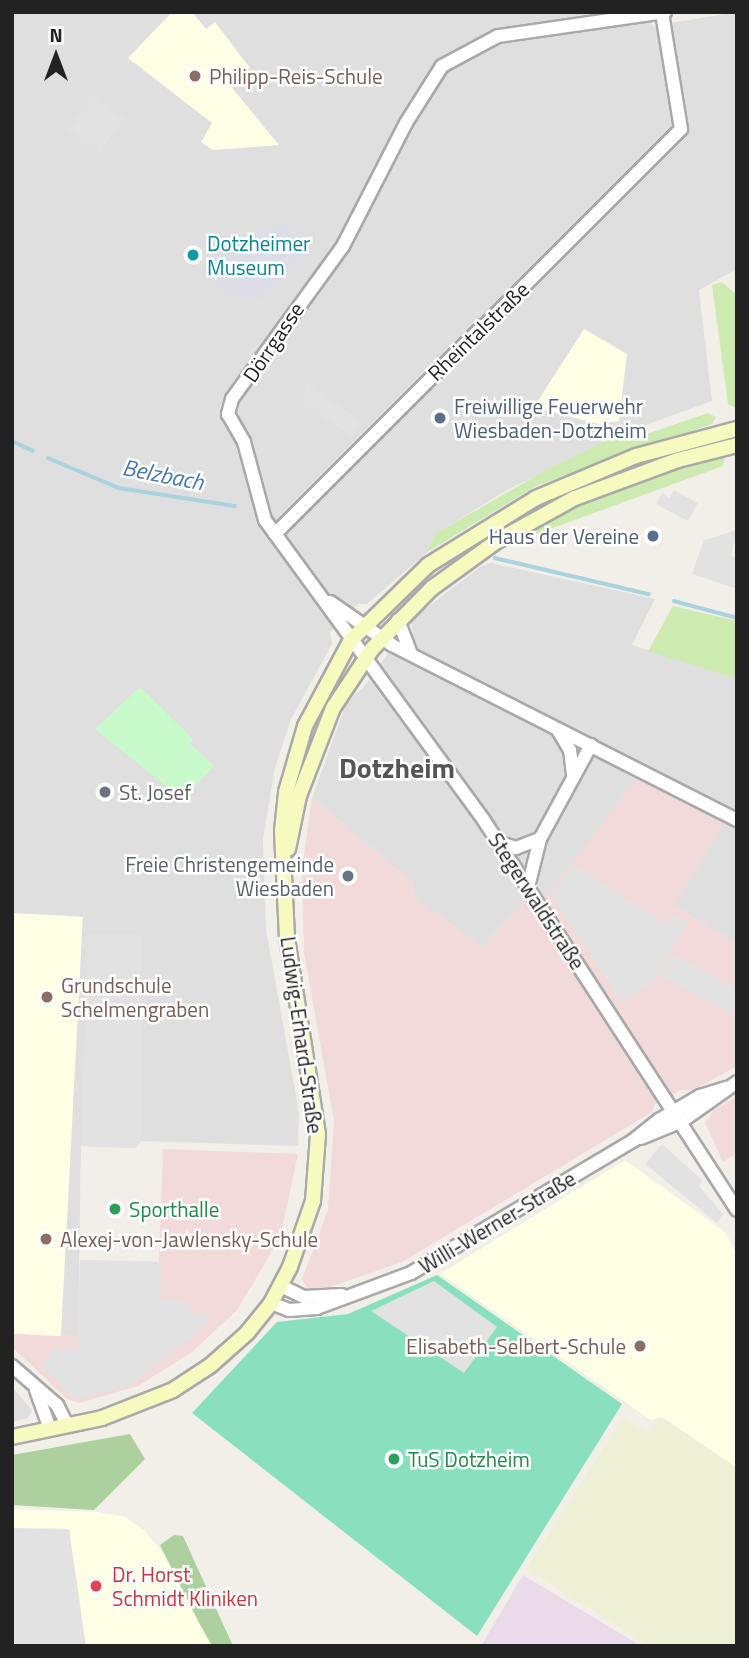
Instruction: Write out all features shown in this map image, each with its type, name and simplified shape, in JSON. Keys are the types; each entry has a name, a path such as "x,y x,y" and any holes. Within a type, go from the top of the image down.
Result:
{"main road":[{"name":"Ludwig-Erhard-Straße","path":"12,1437 131,1409 173,1390 230,1350 271,1303 281,1286 307,1224 316,1181 318,1134 293,984 283,878 282,831 293,760 326,681 351,640 428,565 536,498 603,467 737,429"},
{"name":"Ludwig-Erhard-Straße","path":"283,878 310,764 332,708 365,658 398,620 448,575 544,514 608,483 737,445"}],"street":[{"name":"Rheintalstraße","path":"275,534 681,129 664,13"},
{"name":"Dörrgasse","path":"228,414 232,399 343,246 436,72 462,53 507,34 664,13"},
{"name":"Stegerwaldstraße","path":"228,414 244,442 261,514 327,600 351,640 500,843 679,1116 737,1210"},
{"name":"Stegerwaldstraße","path":"327,600 381,638 737,820"},
{"path":"398,620 411,654"},
{"path":"557,729 570,750 573,776"},
{"path":"528,887 540,839 591,745"},
{"path":"500,843 516,848 540,839"},
{"name":"Willi-Werner-Straße","path":"271,1303 302,1310 356,1294 411,1273 732,1085"},
{"name":"Willi-Werner-Straße","path":"281,1286 313,1298 356,1294"},
{"path":"12,1366 60,1409 67,1425"},
{"path":"34,1387 50,1429"}],"shaded area":[{"path":"12,12 647,12 653,26 737,12 737,269 699,290 712,401 632,430 616,428 607,443 507,490 436,534 426,553 367,604 358,604 330,632 332,644 291,719 275,768 263,839 266,930 299,1112 298,1146 141,1141 136,1148 81,1146 78,1335 12,1333"},
{"name":"Philipp-Reis-Schule","path":"172,12 192,12 206,29 215,22 250,68 229,84 279,145 213,150 201,142 212,123 128,58"},
{"path":"94,96 124,119 99,152 69,130"},
{"path":"287,221 303,252 262,299 234,297 202,272 218,251"},
{"path":"584,329 627,354 619,421 598,424 534,407"},
{"path":"309,384 362,423 352,437 298,399"},
{"path":"674,490 698,503 688,521 656,504 662,493 670,498"},
{"path":"737,530 731,556 737,558 737,589 692,574 704,540"},
{"path":"491,563 655,599 632,645 737,679 737,944 674,906 639,776 548,895 524,902 483,947 414,898 413,883 312,798 347,701 363,688 388,653 405,661 414,642 411,620 480,567"},
{"path":"639,775 727,819 674,906 737,944 737,1066 694,1090 681,1090 655,1104 652,1112 402,1262 327,1288 307,1288 302,1279 328,1210 334,1121 304,953 302,869 312,798 413,883 414,898 483,947 524,902 548,895"},
{"path":"574,865 667,924 673,914 689,922 652,983 621,1002 551,895"},
{"path":"12,913 83,917 61,1336 12,1334"},
{"path":"88,934 141,935 141,1141 136,1148 81,1146"},
{"path":"673,955 737,988 737,1017 659,975"},
{"path":"737,1096 737,1153 723,1162 705,1123 713,1111"},
{"path":"662,1144 702,1180 699,1186 723,1214 717,1223 645,1164"},
{"path":"163,1149 298,1154 280,1238 237,1310 192,1352 138,1386 79,1403 67,1399 12,1347 12,1333 78,1335 80,1260 159,1262"},
{"name":"Elisabeth-Selbert-Schule","path":"625,1160 725,1232 737,1256 737,1468 662,1417 651,1420 440,1274"},
{"path":"80,1260 161,1262 160,1300 190,1301 190,1313 208,1314 208,1324 129,1386 75,1399 41,1365 49,1359 49,1349 78,1350"},
{"path":"434,1281 497,1327 464,1373 371,1311"},
{"path":"12,1387 32,1410 28,1418 12,1422"},
{"path":"662,1417 737,1468 737,1646 650,1646 526,1569 622,1419 648,1432"},
{"name":"Dr. Horst Schmidt Kliniken","path":"12,1509 96,1512 124,1516 144,1530 162,1552 212,1646 12,1646"},
{"path":"12,1528 69,1529 86,1646 12,1646"},
{"path":"523,1575 641,1646 481,1646"}],"green space":[{"path":"722,282 737,295 737,409 728,404 712,285"},
{"path":"708,413 716,417 712,424 536,486 426,553 435,534 548,469 610,439 635,438"},
{"path":"725,455 723,466 498,548 593,497 640,478"},
{"path":"673,606 737,621 737,679 648,651"},
{"path":"140,687 193,739 190,744 214,766 182,799 95,729"},
{"path":"437,1275 622,1404 477,1636 192,1413 277,1322 348,1314"},
{"path":"130,1434 145,1459 94,1510 12,1505 12,1455"},
{"path":"174,1535 183,1536 233,1646 212,1646 198,1621 160,1545"}],"waterway":[{"name":"Belzbach","path":"12,441 33,451"},
{"name":"Belzbach","path":"48,458 119,488 235,506"},
{"name":"Belzbach","path":"495,558 649,594"},
{"name":"Belzbach","path":"674,601 737,618"}],"place":[{"name":"Philipp-Reis-Schule","path":"195,76"},
{"name":"Dotzheimer Museum","path":"193,255"},
{"name":"Freiwillige Feuerwehr Wiesbaden-Dotzheim","path":"440,418"},
{"name":"Haus der Vereine","path":"653,536"},
{"name":"St. Josef","path":"105,792"},
{"name":"Freie Christengemeinde Wiesbaden","path":"348,876"},
{"name":"Grundschule Schelmengraben","path":"47,997"},
{"name":"Sporthalle","path":"115,1209"},
{"name":"Alexej-von-Jawlensky-Schule","path":"46,1239"},
{"name":"Elisabeth-Selbert-Schule","path":"640,1346"},
{"name":"TuS Dotzheim","path":"394,1459"},
{"name":"Dr. Horst Schmidt Kliniken","path":"96,1586"}],"district":[{"name":"Dotzheim","path":"397,768"}]}
